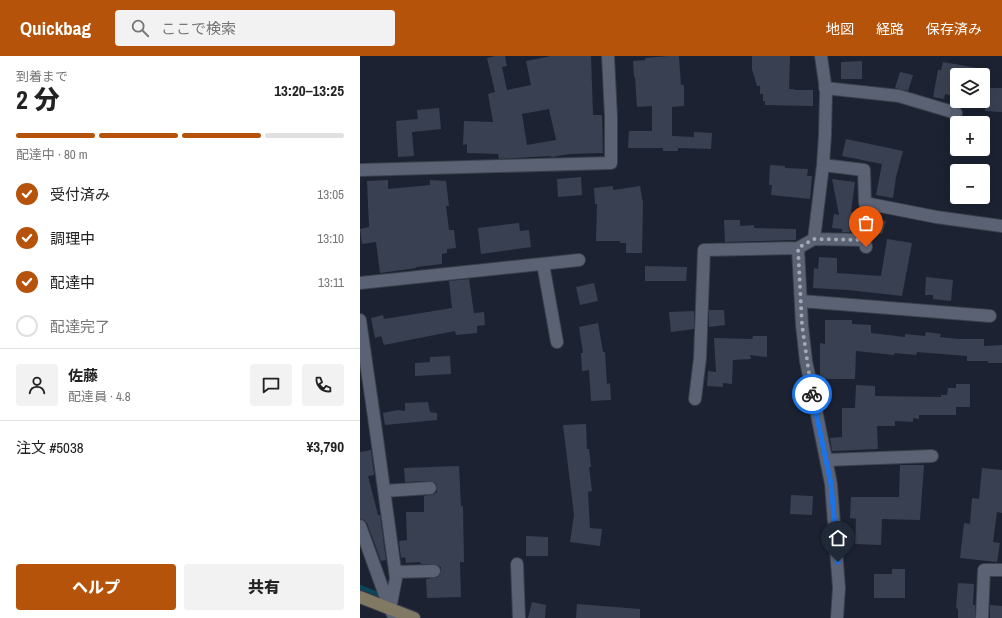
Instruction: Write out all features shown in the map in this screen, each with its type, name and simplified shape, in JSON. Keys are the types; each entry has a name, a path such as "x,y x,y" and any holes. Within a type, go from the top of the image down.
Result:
{"street":[{"path":"360,170 611,162 612,117 608,56"},
{"path":"814,239 823,165 825,88 821,56"},
{"path":"825,88 899,96 956,113"},
{"path":"823,165 864,170 865,203 936,218 1002,226"},
{"path":"695,399 700,358 704,250 798,248 814,239 864,240 866,247"},
{"path":"798,248 802,325 806,361 831,484 839,588 837,618"},
{"path":"360,283 579,260"},
{"path":"543,264 557,342"},
{"path":"801,301 990,316"},
{"path":"360,320 396,578 393,614"},
{"path":"826,460 932,456"},
{"path":"384,491 430,488"},
{"path":"360,526 393,614"},
{"path":"517,564 519,618"},
{"path":"982,618 984,570 1002,570"},
{"path":"395,572 434,571"},
{"path":"360,597 393,614 414,618"}],"building":[{"path":"505,56 507,66 502,67 507,90 531,85 526,61 551,56 591,56 593,115 602,115 603,153 499,159 498,154 467,153 467,144 463,145 464,121 493,122 488,94 495,92 487,58","holes":["549,109 556,140 527,145 522,114"]},
{"path":"679,56 681,85 684,85 684,106 672,107 672,136 694,137 694,132 712,133 711,149 678,148 678,151 663,151 663,148 628,148 629,131 652,131 652,106 637,107 633,61 645,60 645,58"},
{"path":"752,56 790,56 789,89 813,90 813,106 765,105 765,101 763,101 763,94 760,94 760,86 757,86 752,69"},
{"path":"862,61 862,79 841,79 841,62"},
{"path":"943,62 978,68 950,68 950,95 945,94 944,99 933,97 938,70 941,70"},
{"path":"900,72 913,75 908,91 895,88"},
{"path":"990,88 1002,88 1002,112 985,111 985,108 990,108"},
{"path":"439,108 441,129 412,132 414,156 398,157 396,121 418,119 417,110"},
{"path":"846,139 903,151 896,177 893,198 876,195 882,164 842,156"},
{"path":"770,165 785,166 785,168 808,169 807,176 812,176 810,199 771,195 772,185 769,185"},
{"path":"581,177 582,195 558,197 557,179"},
{"path":"832,179 855,182 851,212 886,221 882,234 850,226 850,232 842,232 842,229 832,228 834,214 839,215"},
{"path":"388,180 388,189 430,185 430,180 446,181 449,206 446,206 449,230 454,230 456,248 447,249 447,253 442,254 442,264 380,273 376,242 362,244 360,229 369,227 367,181"},
{"path":"613,186 613,190 640,186 643,203 642,253 626,253 626,243 620,243 620,241 596,241 597,204 595,204 594,188"},
{"path":"724,220 740,220 740,226 754,225 754,228 796,229 796,240 725,242"},
{"path":"519,223 520,231 529,230 531,247 481,254 478,228"},
{"path":"887,239 912,243 902,296 813,288 814,268 818,269 819,257 837,258 837,273 881,276"},
{"path":"645,266 687,267 686,281 645,281"},
{"path":"926,277 953,280 951,301 933,299 933,295 925,295"},
{"path":"469,279 474,313 484,312 485,325 477,326 477,333 456,335 455,331 384,345 381,336 375,338 371,318 383,315 384,319 452,308 449,281"},
{"path":"594,283 598,301 580,305 576,287"},
{"path":"709,310 724,310 725,325 709,327"},
{"path":"694,311 694,329 671,332 669,312"},
{"path":"825,320 852,320 852,324 871,325 871,333 905,337 905,334 925,336 926,332 941,334 940,337 984,339 984,346 1002,345 1002,363 967,361 967,356 917,352 916,355 895,353 894,355 856,351 855,379 820,379 820,343 825,344"},
{"path":"598,323 603,352 605,352 607,384 610,383 611,400 591,401 589,370 582,371 581,353 583,353 579,327"},
{"path":"753,336 767,336 767,357 750,355 751,359 733,360 732,384 723,383 723,387 707,386 708,371 716,372 714,338 752,339"},
{"path":"450,356 451,374 415,376 415,363 430,362 430,357"},
{"path":"956,384 970,384 970,407 956,407 956,415 919,415 919,419 913,418 913,422 895,421 895,426 877,426 878,449 832,451 830,438 842,437 842,408 855,408 856,385 875,386 875,396 941,397 941,395 947,395 948,388 956,388"},
{"path":"428,402 430,412 437,413 437,420 385,425 383,413 398,410 405,411 405,403"},
{"path":"586,424 587,449 589,449 591,467 589,467 592,491 588,492 590,528 602,529 600,546 570,542 574,515 563,425"},
{"path":"371,450 374,475 368,476 378,515 380,515 386,560 381,561 367,523 360,519 360,452"},
{"path":"900,465 924,465 920,520 882,519 881,545 855,544 856,519 850,518 851,497 899,497"},
{"path":"459,466 461,506 463,506 464,562 460,562 461,597 427,598 426,579 438,577 441,567 434,564 421,564 420,562 406,563 405,557 401,558 399,541 407,540 406,512 424,512 424,496 437,492 437,487 436,484 430,481 405,482 404,468"},
{"path":"982,468 1002,470 1002,513 997,512 993,542 1000,543 997,562 960,558 964,523 970,524 972,498 979,499"},
{"path":"791,495 813,496 812,515 790,514"},
{"path":"526,536 548,537 548,556 526,556"},
{"path":"892,569 905,569 905,598 874,598 874,574 892,574"},
{"path":"958,583 974,584 973,605 975,605 975,618 958,618 958,609 956,608"},
{"path":"532,602 546,605 545,618 528,618"},
{"path":"577,604 640,609 640,618 576,618"},
{"path":"990,605 1002,606 1002,618 990,618"}],"waterway":[{"path":"360,587 380,595"}],"way so far":[{"path":"812,394 806,361 802,325 798,248 814,239 864,240 866,247"}],"route":[{"path":"812,394 831,484 838,562"}]}
